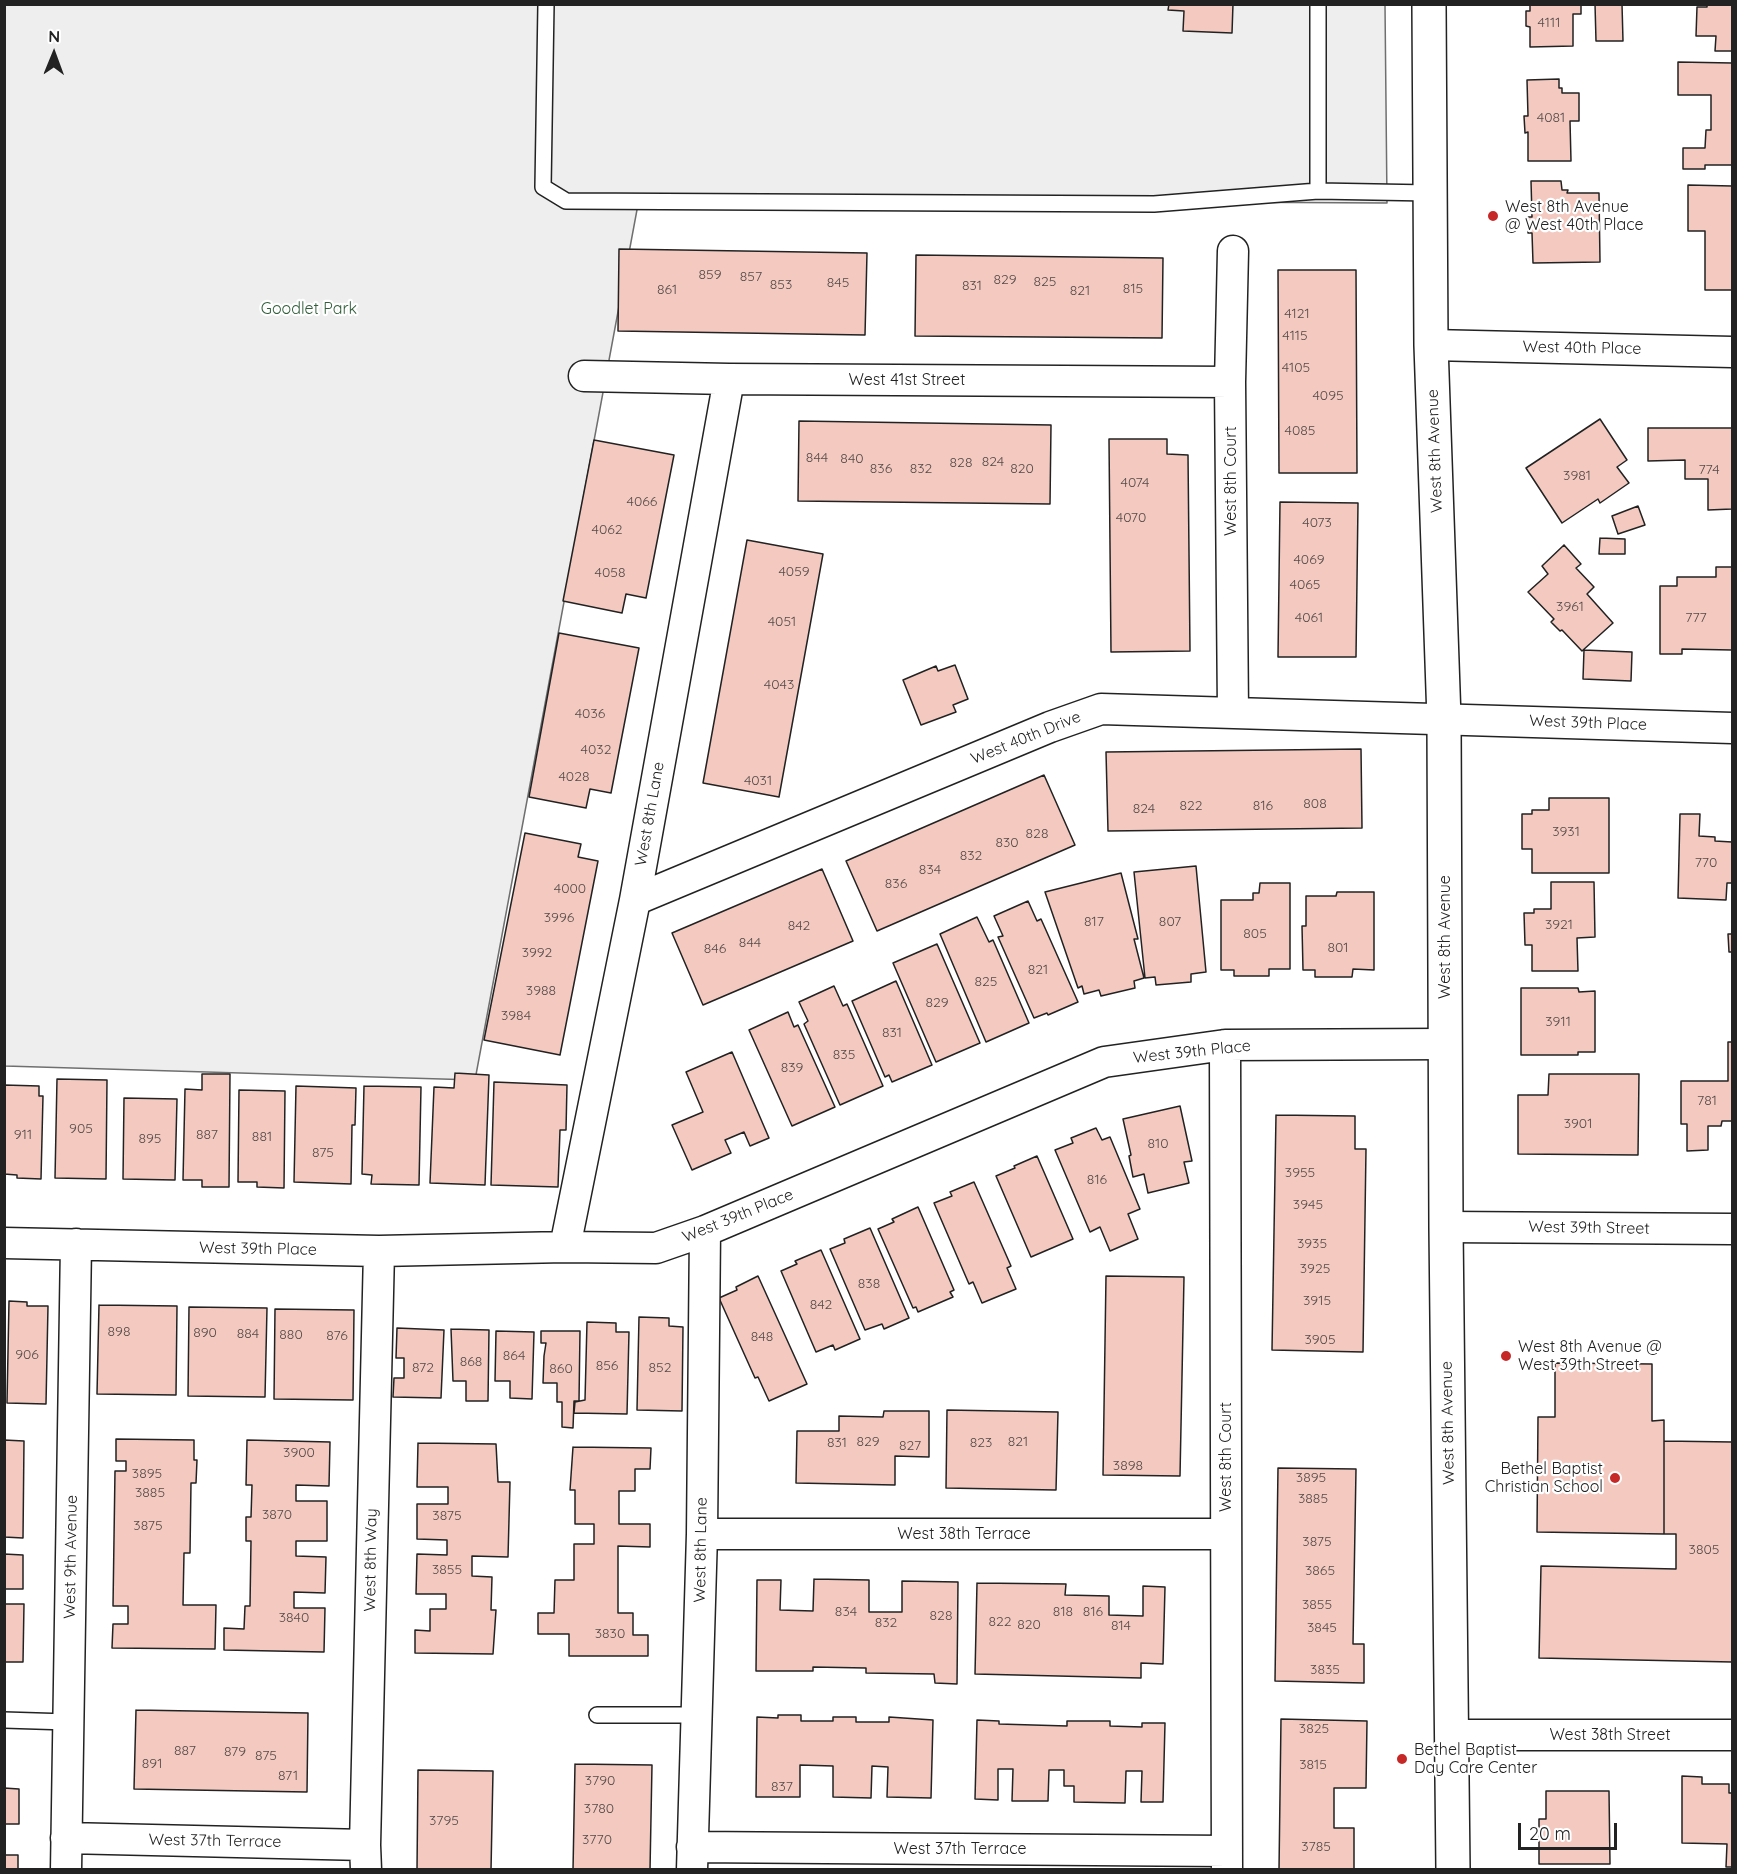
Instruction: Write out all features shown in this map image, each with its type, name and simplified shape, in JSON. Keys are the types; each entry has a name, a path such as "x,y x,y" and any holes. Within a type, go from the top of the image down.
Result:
{"street":[{"name":"West 8th Avenue","path":"1429,4 1431,345 1444,719 1446,1227 1453,1869"},
{"name":"West 8th Court","path":"1233,250 1230,382 1233,712"},
{"name":"West 40th Place","path":"1431,345 1732,352"},
{"name":"West 41st Street","path":"584,376 1230,382"},
{"name":"West 8th Lane","path":"565,1248 635,900 729,379"},
{"name":"West 40th Drive","path":"635,900 1050,727 1101,709 1444,719"},
{"name":"West 39th Place","path":"1444,719 1732,728"},
{"name":"West 39th Place","path":"4,1243 379,1251 656,1248 705,1231 1104,1062 1225,1045 1445,1044"},
{"name":"West 8th Court","path":"1225,1045 1227,1860"},
{"name":"West 39th Street","path":"1446,1227 1732,1229"},
{"name":"West 8th Lane","path":"692,1858 702,1534 705,1231"},
{"name":"West 9th Avenue","path":"66,1869 76,1244"},
{"name":"West 8th Way","path":"366,1857 379,1251"},
{"name":"West 38th Terrace","path":"702,1534 1226,1534"},
{"name":"West 38th Street","path":"1452,1735 1732,1735"},
{"name":"West 37th Terrace","path":"66,1838 366,1857"},
{"name":"West 37th Terrace","path":"692,1858 1227,1860"}],"lane":[{"path":"546,4 543,187 566,201 1154,204 1318,191 1430,193"},
{"path":"1318,4 1318,191"},
{"path":"597,1715 696,1715"},
{"path":"4,1720 68,1722"}],"green space":[{"name":"Goodlet Park","path":"5,5 1385,5 1387,203 639,199 475,1080 5,1066"}],"building":[{"path":"1169,4 1233,4 1232,33 1183,31 1184,11 1168,10"},
{"path":"1530,4 1581,4 1581,14 1573,14 1573,46 1530,47 1530,27 1526,26 1526,11 1530,11"},
{"path":"1595,4 1622,4 1623,41 1596,41"},
{"path":"1707,4 1732,4 1732,51 1715,51 1716,36 1696,36 1697,7 1707,7"},
{"path":"1678,62 1732,63 1732,165 1705,165 1705,169 1683,169 1683,148 1705,148 1706,130 1711,130 1711,95 1678,95"},
{"path":"1559,79 1559,88 1562,88 1562,93 1579,93 1579,121 1570,121 1571,161 1528,161 1528,132 1525,133 1524,116 1528,116 1527,80"},
{"path":"1531,181 1561,181 1562,190 1568,190 1567,193 1599,193 1600,262 1533,263 1532,233 1528,233 1528,217 1532,217"},
{"path":"1688,185 1732,186 1732,290 1705,290 1705,231 1688,231"},
{"path":"619,249 867,253 865,335 618,331"},
{"path":"916,255 1163,258 1162,338 915,336"},
{"path":"1278,270 1356,270 1357,473 1279,473"},
{"path":"1600,419 1627,460 1617,467 1629,483 1600,503 1598,499 1562,523 1526,468"},
{"path":"799,421 1051,425 1050,504 798,501"},
{"path":"1648,428 1732,428 1732,509 1708,510 1708,479 1685,479 1685,460 1648,461"},
{"path":"1109,439 1167,439 1167,454 1188,455 1190,651 1111,652"},
{"path":"594,440 674,455 646,598 626,594 622,613 563,601"},
{"path":"1280,502 1358,503 1356,657 1278,657"},
{"path":"1638,506 1645,525 1618,534 1612,516"},
{"path":"1600,538 1625,539 1625,554 1599,554"},
{"path":"747,540 823,554 779,797 703,783"},
{"path":"1564,545 1581,564 1576,568 1594,587 1587,594 1613,623 1582,651 1551,622 1554,619 1528,592 1548,574 1542,566"},
{"path":"1716,567 1732,567 1732,650 1682,649 1682,654 1660,654 1660,586 1677,586 1677,577 1716,577"},
{"path":"559,633 639,648 611,793 590,789 586,808 529,797"},
{"path":"1584,650 1632,652 1631,681 1583,679"},
{"path":"955,665 968,699 953,705 956,712 921,725 903,680 936,666 938,671"},
{"path":"1361,749 1362,828 1108,831 1106,752"},
{"path":"1044,775 1075,845 877,931 846,861"},
{"path":"1549,798 1609,798 1609,873 1532,873 1532,849 1522,849 1522,814 1532,814 1532,810 1549,810"},
{"path":"1680,814 1700,814 1699,836 1715,837 1715,841 1732,842 1732,883 1727,883 1726,900 1678,898"},
{"path":"525,833 581,844 578,857 598,861 560,1055 484,1040"},
{"path":"1196,866 1206,972 1191,974 1191,982 1156,985 1155,977 1145,978 1134,872"},
{"path":"822,869 853,941 703,1005 672,933"},
{"path":"1121,873 1138,939 1134,939 1144,978 1134,981 1135,988 1101,996 1099,990 1084,994 1082,986 1078,988 1045,892"},
{"path":"1551,882 1594,882 1595,937 1577,938 1578,971 1532,971 1532,945 1525,945 1524,913 1534,913 1534,909 1551,909"},
{"path":"1260,883 1290,883 1290,969 1269,969 1269,976 1234,976 1234,970 1221,970 1221,900 1253,900 1253,893 1259,893"},
{"path":"1337,892 1374,892 1374,970 1353,969 1352,977 1315,977 1315,970 1303,970 1302,926 1306,926 1306,896 1336,896"},
{"path":"1028,901 1037,921 1041,919 1078,1002 1048,1015 1047,1013 1034,1018 998,937 1003,936 994,916"},
{"path":"977,917 989,942 993,940 1029,1023 986,1042 940,934"},
{"path":"1728,934 1732,934 1732,952 1729,952"},
{"path":"937,944 980,1043 936,1062 893,963"},
{"path":"896,981 932,1065 892,1082 889,1075 885,1077 852,1001"},
{"path":"834,986 843,1006 847,1004 883,1086 840,1105 804,1024 808,1021 799,1002"},
{"path":"1521,988 1578,988 1579,992 1595,991 1595,1052 1578,1052 1578,1055 1521,1055"},
{"path":"788,1012 794,1027 798,1025 835,1107 792,1126 749,1030"},
{"path":"1728,1042 1732,1042 1732,1121 1722,1121 1721,1126 1708,1126 1708,1150 1687,1151 1687,1124 1681,1124 1681,1081 1728,1081"},
{"path":"732,1052 769,1138 750,1146 744,1132 725,1140 731,1153 692,1170 672,1125 703,1112 686,1072"},
{"path":"455,1073 489,1075 485,1185 430,1183 434,1087 454,1088"},
{"path":"202,1074 230,1074 229,1187 202,1187 202,1180 183,1180 185,1089 202,1090"},
{"path":"1549,1074 1639,1074 1638,1155 1518,1154 1518,1095 1548,1095"},
{"path":"57,1079 107,1080 106,1179 55,1178"},
{"path":"494,1082 567,1085 566,1130 560,1130 558,1187 491,1185"},
{"path":"4,1085 39,1086 39,1096 43,1096 41,1179 17,1178 17,1175 4,1174"},
{"path":"296,1086 356,1088 355,1125 352,1125 351,1184 294,1182"},
{"path":"364,1086 421,1087 419,1185 371,1184 372,1175 362,1174"},
{"path":"239,1090 285,1091 284,1188 257,1187 257,1182 238,1182"},
{"path":"124,1098 177,1099 175,1180 123,1179"},
{"path":"1180,1106 1192,1161 1184,1162 1189,1183 1148,1193 1144,1174 1133,1177 1123,1119"},
{"path":"1276,1115 1355,1116 1355,1149 1366,1149 1363,1352 1272,1350"},
{"path":"1096,1128 1102,1140 1110,1137 1140,1209 1128,1214 1138,1239 1110,1251 1100,1227 1090,1232 1055,1150 1073,1143 1071,1138"},
{"path":"1037,1156 1073,1239 1031,1257 996,1176"},
{"path":"974,1182 1011,1266 1007,1268 1016,1289 982,1303 973,1282 969,1284 934,1203 952,1196 950,1192"},
{"path":"918,1207 954,1290 950,1292 953,1297 918,1312 916,1307 913,1308 878,1229 894,1222 892,1219"},
{"path":"870,1228 909,1318 884,1329 882,1324 865,1330 830,1249 845,1243 844,1239"},
{"path":"821,1250 860,1339 835,1350 833,1345 816,1352 781,1271 797,1264 795,1261"},
{"path":"758,1276 807,1384 769,1401 758,1377 755,1378 719,1298 737,1290 736,1287"},
{"path":"1106,1276 1184,1277 1180,1476 1103,1475"},
{"path":"9,1301 27,1302 27,1306 48,1306 46,1404 7,1403"},
{"path":"99,1305 177,1306 176,1395 97,1394"},
{"path":"189,1307 267,1308 265,1397 188,1396"},
{"path":"275,1309 354,1310 353,1400 274,1399"},
{"path":"639,1317 669,1318 669,1326 683,1327 682,1411 637,1410"},
{"path":"587,1322 616,1323 616,1332 629,1332 627,1414 574,1413 575,1402 585,1400"},
{"path":"397,1328 444,1330 441,1398 393,1397 394,1378 404,1378 404,1358 396,1358"},
{"path":"451,1329 489,1330 488,1401 466,1401 466,1381 453,1381"},
{"path":"496,1331 534,1332 532,1399 510,1398 510,1381 495,1381"},
{"path":"541,1331 580,1331 579,1401 574,1401 573,1428 562,1427 562,1402 557,1402 557,1383 543,1383 546,1343 541,1343"},
{"path":"1555,1363 1652,1364 1652,1421 1664,1420 1664,1534 1537,1532 1538,1417 1555,1417"},
{"path":"947,1410 1058,1412 1056,1490 946,1488"},
{"path":"884,1411 929,1411 929,1457 895,1456 895,1485 796,1483 797,1431 839,1431 839,1416 883,1417"},
{"path":"116,1439 194,1440 194,1460 197,1460 196,1483 191,1483 190,1553 184,1553 183,1605 216,1605 215,1649 112,1648 113,1624 128,1624 128,1606 113,1606 115,1471 126,1471 126,1461 116,1461"},
{"path":"4,1440 24,1441 23,1538 4,1537"},
{"path":"247,1440 330,1442 329,1486 296,1485 296,1501 327,1501 327,1541 296,1541 296,1556 326,1557 325,1593 294,1592 294,1608 325,1608 324,1652 224,1650 224,1628 244,1629 245,1606 250,1606 251,1541 246,1541 246,1517 251,1517 252,1485 246,1485"},
{"path":"1664,1441 1732,1442 1732,1662 1539,1658 1541,1566 1676,1569 1676,1534 1664,1534"},
{"path":"418,1443 496,1444 498,1482 510,1482 508,1557 472,1556 472,1576 492,1577 491,1610 496,1610 493,1654 415,1653 415,1630 430,1631 430,1609 446,1609 446,1594 416,1594 417,1554 447,1555 447,1540 417,1539 417,1504 448,1504 448,1487 417,1487"},
{"path":"573,1447 651,1448 650,1469 635,1469 635,1491 619,1491 619,1524 650,1524 650,1547 618,1546 618,1613 633,1613 633,1635 648,1635 648,1656 569,1656 569,1634 538,1634 538,1613 554,1613 555,1580 574,1580 574,1544 594,1544 594,1524 575,1524 575,1490 570,1490"},
{"path":"1278,1468 1356,1469 1353,1644 1364,1644 1364,1683 1275,1681"},
{"path":"4,1554 23,1555 23,1589 4,1589"},
{"path":"814,1579 869,1580 869,1612 902,1612 902,1581 958,1582 957,1684 935,1683 934,1674 866,1673 866,1668 813,1667 813,1671 756,1671 757,1580 781,1580 780,1610 813,1611"},
{"path":"977,1583 1066,1584 1065,1595 1109,1596 1109,1615 1143,1616 1143,1586 1165,1587 1163,1664 1141,1663 1141,1678 975,1674"},
{"path":"4,1604 24,1604 23,1662 4,1662"},
{"path":"136,1710 308,1713 307,1792 134,1789"},
{"path":"778,1715 801,1715 801,1721 833,1721 833,1717 856,1717 856,1722 889,1722 889,1717 933,1720 931,1798 887,1797 888,1767 872,1766 871,1798 833,1797 833,1766 800,1765 800,1797 756,1797 757,1717 778,1718"},
{"path":"1281,1719 1367,1721 1366,1788 1334,1788 1334,1828 1354,1828 1354,1870 1279,1870"},
{"path":"977,1720 999,1721 999,1724 1067,1726 1067,1721 1110,1721 1110,1726 1142,1727 1142,1723 1165,1723 1163,1802 1141,1802 1142,1771 1126,1771 1125,1803 1074,1802 1074,1786 1064,1786 1064,1770 1049,1770 1048,1801 1012,1801 1013,1769 998,1769 998,1800 975,1799"},
{"path":"575,1764 652,1765 650,1870 573,1870"},
{"path":"418,1770 493,1771 491,1870 417,1870"},
{"path":"1682,1776 1702,1777 1702,1784 1729,1784 1729,1793 1732,1793 1732,1867 1726,1867 1727,1844 1682,1843"},
{"path":"4,1788 19,1789 19,1824 4,1824"},
{"path":"1546,1791 1609,1791 1610,1864 1539,1864 1539,1819 1546,1819"},
{"path":"4,1855 18,1855 18,1870 4,1870"}],"place":[{"name":"West 8th Avenue @ West 40th Place","path":"1493,216"},
{"name":"West 8th Avenue @ West 39th Street","path":"1506,1356"},
{"name":"Bethel Baptist Christian School","path":"1615,1478"},
{"name":"Bethel Baptist Day Care Center","path":"1402,1759"}]}
